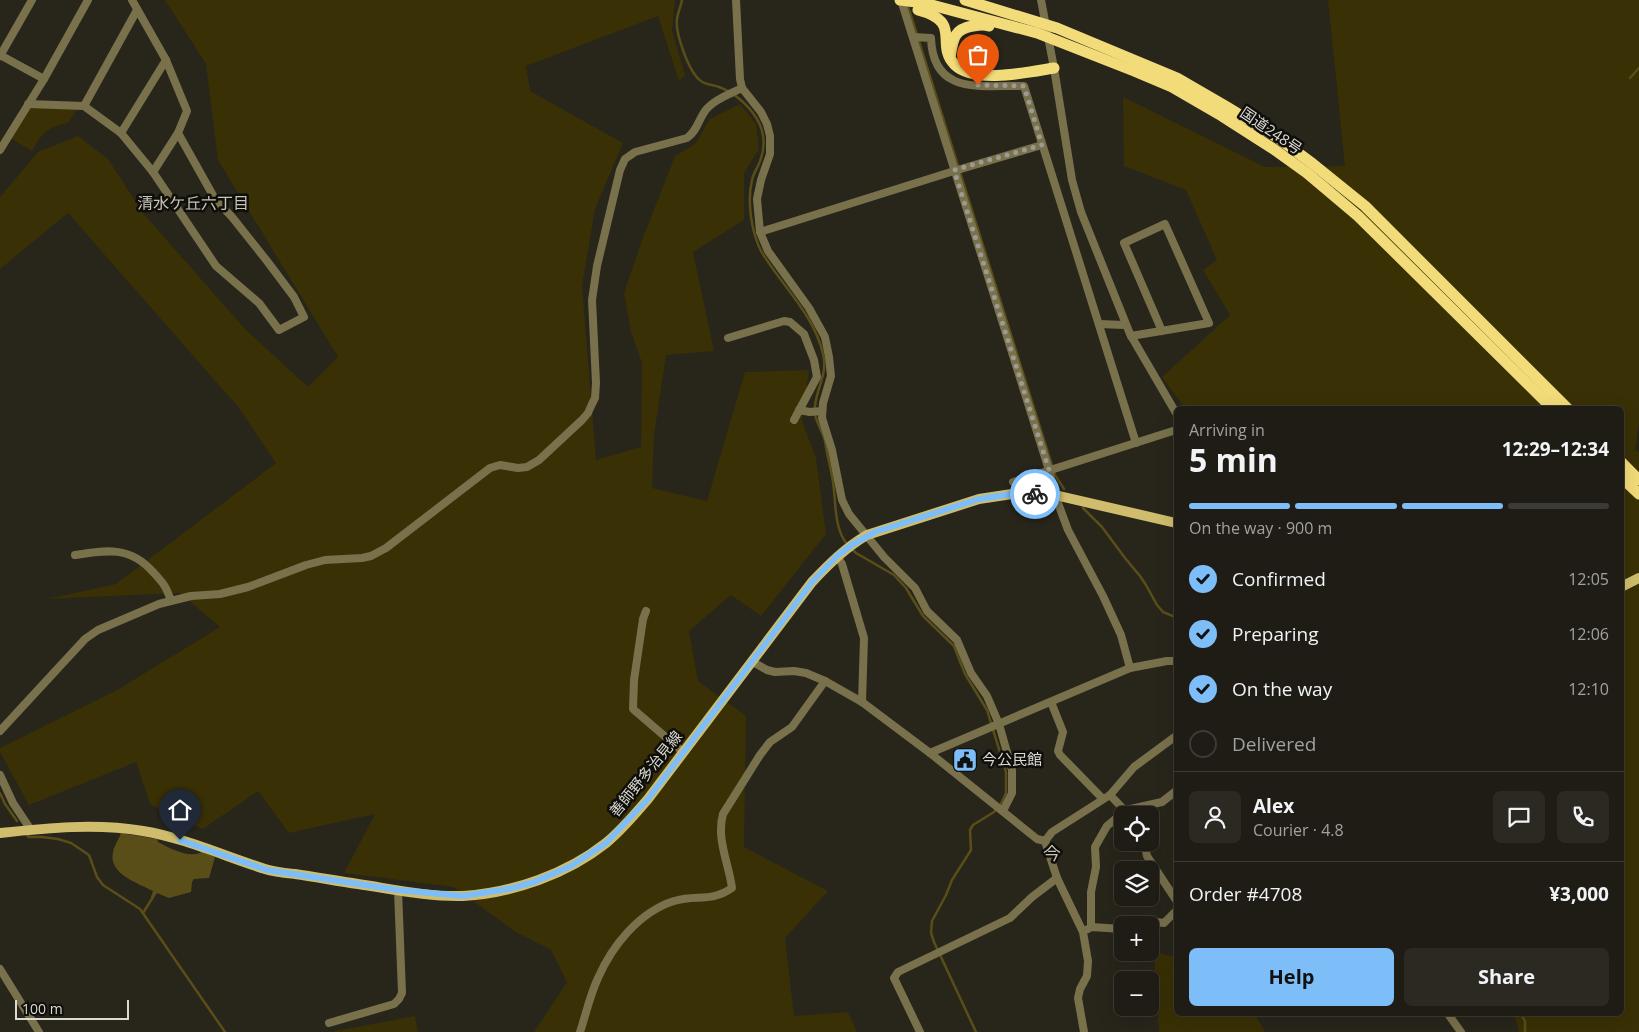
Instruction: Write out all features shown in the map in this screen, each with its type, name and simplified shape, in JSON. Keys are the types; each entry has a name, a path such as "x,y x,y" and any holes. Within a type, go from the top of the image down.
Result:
{"highway":[{"path":"892,0 905,2 929,12 941,22 946,29 946,48 950,58 954,64 968,73 986,75 1022,74 1054,68"},
{"path":"965,0 1031,19 1058,24"},
{"path":"992,0 1058,24"},
{"name":"国道248号","path":"905,2 924,3 1037,37 1163,83 1222,116 1272,148 1358,216 1550,406"},
{"path":"950,58 954,39 958,31 966,27 982,24 1037,37"},
{"name":"国道248号","path":"1058,24 1070,33 1177,78 1269,133 1313,164 1364,206 1565,406"},
{"path":"1624,465 1639,480"},
{"path":"1624,480 1639,494"}],"main road":[{"name":"善師野多治見線","path":"0,833 57,827 119,827 180,840 267,870 398,890 463,896 508,889 534,882 571,866 606,843 620,830 648,799 812,582 845,550 867,535 987,497 1012,494 1055,495 1174,522"},
{"path":"1624,586 1639,578"}],"street":[{"path":"32,0 0,56 44,79"},
{"path":"0,150 44,79 88,0"},
{"path":"132,0 166,60 187,111 178,133 153,172"},
{"path":"736,0 739,89 764,118 770,136 770,154 757,199 760,232 768,251 818,322 825,337 829,357 830,380 821,411 832,450 842,500 849,514 884,557 914,588 928,611 957,640 971,673 987,696 999,724 1012,770 1012,793 1003,811"},
{"path":"1041,0 1072,180 1081,212 1131,336 1174,410"},
{"path":"905,2 913,37 1049,470 1055,495 1068,530 1103,596 1121,635 1130,668"},
{"path":"84,106 138,10"},
{"path":"913,37 931,38 931,52 939,68 948,78 963,85 1024,86 1136,443"},
{"path":"122,133 166,60"},
{"path":"0,731 85,639 98,630 159,604 191,596 220,594 248,587 306,565 325,560 371,556 386,548 490,468 500,466 527,467 539,460 582,420 588,413 595,398 592,300 609,211 622,164 635,152 687,138 693,133 705,110 739,89"},
{"path":"28,104 84,106 122,133 153,172 216,266 259,304 279,330 304,317 294,297 267,261 215,199 178,133"},
{"path":"760,232 954,170 1042,145"},
{"path":"1131,336 1162,331 1209,323 1165,224 1124,243 1162,331"},
{"path":"728,338 784,321 790,322 804,334 814,360 817,377 794,420"},
{"path":"1099,324 1126,324"},
{"path":"817,377 830,380"},
{"path":"800,410 810,412 821,411"},
{"path":"1013,482 1174,431"},
{"path":"845,550 842,564 864,638 862,702"},
{"path":"75,555 110,551 123,552 136,557 166,586 171,601"},
{"path":"646,611 634,680 633,709 683,752"},
{"path":"930,753 1130,668 1174,661"},
{"path":"753,662 775,672 794,671 806,673 825,681 862,702 930,753 1037,839 1045,841"},
{"path":"580,1032 605,962 633,926 656,908 668,903 695,897 708,898 718,896 732,888 723,846 721,822 723,814 760,754 770,742 792,727 825,681"},
{"path":"1051,702 1063,732 1058,751 1060,756 1119,806"},
{"path":"1045,841 1052,832 1107,797 1134,768 1174,738"},
{"path":"0,775 14,803 31,830"},
{"path":"1150,806 1162,802 1174,793"},
{"path":"1091,927 1091,892 1096,867 1095,846 1106,826 1114,821"},
{"path":"1045,841 1057,878 1083,932 1088,961 1087,976 1080,989 1078,998 1084,1032"},
{"path":"1146,851 1147,856 1174,897"},
{"path":"920,1032 894,978 898,972 1010,918 1032,897 1057,878"},
{"path":"329,1023 394,1004 399,999 402,993 398,890"},
{"path":"1159,922 1164,923 1174,913"},
{"path":"1083,932 1091,927 1114,928"},
{"path":"0,969 39,1032"},
{"path":"1450,1016 1462,1032"}],"shaded area":[{"path":"165,0 675,0 672,31 685,75 679,81 658,16 526,66 530,91 623,143 595,209 582,286 596,460 641,447 642,363 631,332 624,293 642,240 675,156 695,144 710,119 740,104 756,124 759,149 744,173 744,220 693,252 714,351 666,355 654,435 652,488 707,501 745,372 809,370 802,421 816,458 826,534 761,616 731,595 689,631 698,681 746,716 744,847 828,891 785,938 794,1016 848,1012 857,1032 534,1032 567,982 551,950 516,932 454,887 344,873 375,814 289,833 258,791 203,829 150,804 136,762 29,805 0,752 0,748 117,690 220,627 180,593 47,599 116,584 276,463 239,408 68,213 0,269 0,197 38,152 78,136 108,159 143,213 245,329 308,387 338,357 218,160 206,64"},
{"path":"1328,0 1639,0 1639,422 1635,450 1639,452 1639,1032 1519,1032 1515,1016 1624,1016 1624,406 1184,406 1162,377 1230,315 1203,270 1217,260 1186,190 1124,166 1123,97 1265,167 1345,166"},
{"path":"30,106 77,109 68,123 55,126 46,131 32,151 10,138"},
{"path":"121,833 157,839 158,842 173,850 191,854 202,852 215,857 209,878 194,879 191,892 169,898 157,893 153,899 151,897 153,891 132,881 115,866 113,852"},
{"path":"1159,953 1174,957 1174,1016 1256,1016 1265,1032 1159,1032 1159,971 1155,971 1155,961 1159,961"},
{"path":"415,1016 418,1032 334,1032 335,1031"}],"waterway":[{"path":"682,0 677,16 678,33 688,62 696,77 703,82 732,93 753,113 762,130 763,151 752,178 750,197 752,225 761,251 805,313 819,339 824,367 816,399 815,416 824,436 833,482 836,515 840,531 847,544"},
{"path":"908,6 1055,475 1064,489"},
{"path":"1630,78 1639,68"},
{"path":"1083,508 1102,527 1140,576 1157,605 1163,612 1174,617"},
{"path":"851,548 856,553 894,575 906,588 923,616 954,646 965,674 987,710 1006,772 1006,793 1001,804 994,812 973,825 970,830 971,850 952,880 932,921 931,933 934,942 976,1032"},
{"path":"0,793 17,821"},
{"path":"27,835 29,837 58,839 71,843 89,855 97,877 103,885 140,909 225,1032"},
{"path":"143,913 153,897"},
{"path":"1522,1016 1525,1021 1525,1032"}],"way so far":[{"path":"978,85 1024,86 1042,145 954,170 1049,470 1055,495 1035,494"}],"place":[{"name":"今公民館","path":"965,760"}],"district":[{"name":"清水ケ丘六丁目","path":"193,203"},
{"name":"今","path":"1052,854"}],"route":[{"path":"180,840 267,870 398,890 463,896 508,889 534,882 571,866 606,843 620,830 648,799 812,582 837,556 867,535 979,499 996,495 1035,494"}]}
